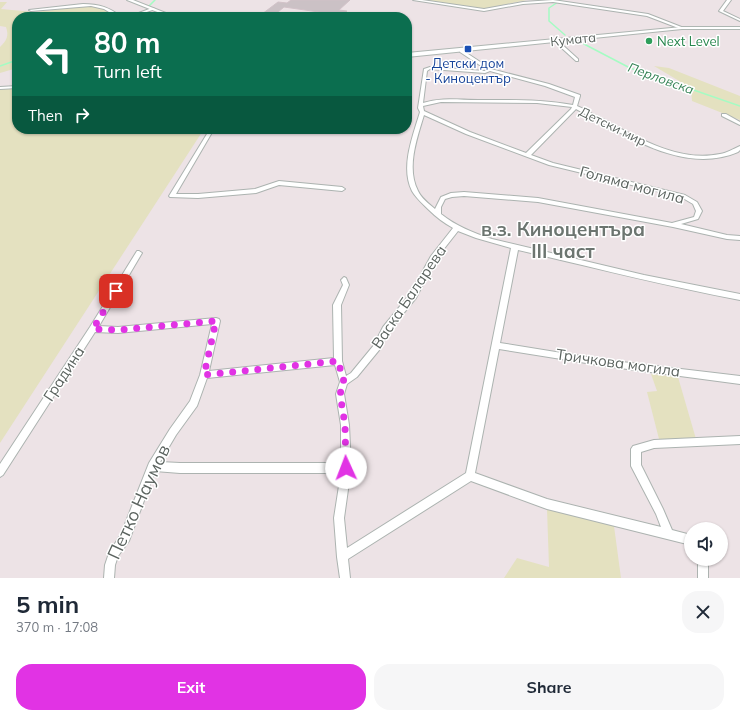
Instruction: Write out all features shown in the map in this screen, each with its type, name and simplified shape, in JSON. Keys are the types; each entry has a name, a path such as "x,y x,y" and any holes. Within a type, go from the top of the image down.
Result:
{"main road":[{"path":"129,0 161,12"},
{"name":"Кумата","path":"412,55 682,28 740,28"}],"street":[{"path":"414,0 484,10 522,3 552,1 648,15 682,28"},
{"path":"729,0 721,11 740,20"},
{"path":"31,10 88,4 107,7 113,12"},
{"path":"144,12 153,9"},
{"path":"556,41 577,60"},
{"name":"Детски мир","path":"461,51 490,70 576,94 578,98 573,106 645,142 678,154 703,158 715,157 740,148"},
{"path":"490,70 485,72 430,68 425,70 422,105 420,108 422,112 412,151 412,184 416,193 445,221 457,228 515,247 604,269 740,297"},
{"path":"0,88 12,87"},
{"path":"422,105 430,102 450,101 528,101 573,106 573,110 527,155"},
{"name":"Голяма могила","path":"422,112 468,133 551,164 683,196 695,203 700,211 696,218 672,225 522,198 464,194 451,195 443,198 438,207 438,213"},
{"path":"724,115 740,124"},
{"path":"209,134 172,196 209,196 256,192 279,183 342,189"},
{"path":"672,225 727,237 740,238"},
{"name":"Васка Баларева","path":"344,382 354,375 377,347 386,329 413,296 433,258 457,228"},
{"path":"342,557 470,476 515,247"},
{"name":"Градина","path":"0,472 93,329 138,253"},
{"path":"344,280 346,285 336,304 338,361 344,382 340,394 345,425 346,468 340,518 344,578"},
{"name":"Петко Наумов","path":"93,329 118,330 216,321 204,375 194,403 173,432 152,466 124,538 114,553 108,578"},
{"name":"Тричкова могила","path":"496,345 605,363 740,380"},
{"path":"204,375 338,361"},
{"path":"668,533 660,512 636,466 636,449 654,444 740,440"},
{"path":"152,466 180,468 346,468"},
{"path":"470,476 547,504 684,538"},
{"path":"703,566 703,578"}],"shaded area":[{"path":"421,0 527,0 482,9"},
{"path":"0,2 7,2 1,9 34,12 12,12 12,69 0,73 0,47 6,40 7,33 6,27 0,26"},
{"path":"83,7 101,9 109,12 34,12"},
{"path":"654,66 669,68 740,96 740,120 692,101 691,88"},
{"path":"12,86 12,134 201,134 0,443 0,87"},
{"path":"651,374 678,377 696,439 659,439 647,392 657,391"},
{"path":"547,509 614,526 621,578 504,578 517,558 549,567"}],"building":[{"path":"291,0 350,0 339,10 347,11 346,12 319,12 284,7 278,12 265,12 278,2 287,3"}],"waterway":[{"path":"149,6 155,0"},
{"name":"Перловска","path":"561,0 549,8 549,21 565,35"},
{"name":"Перловска","path":"584,44 630,68 740,106"},
{"path":"0,66 12,62"}],"place":[{"name":"Next Level","path":"649,41"},
{"name":"Детски дом - Киноцентър","path":"468,49"}],"district":[{"name":"в.з. Киноцентъра ІІІ част","path":"563,240"}],"route":[{"path":"116,291 93,329 118,330 216,321 204,375 338,361 344,382 340,394 345,425 346,468"}]}
